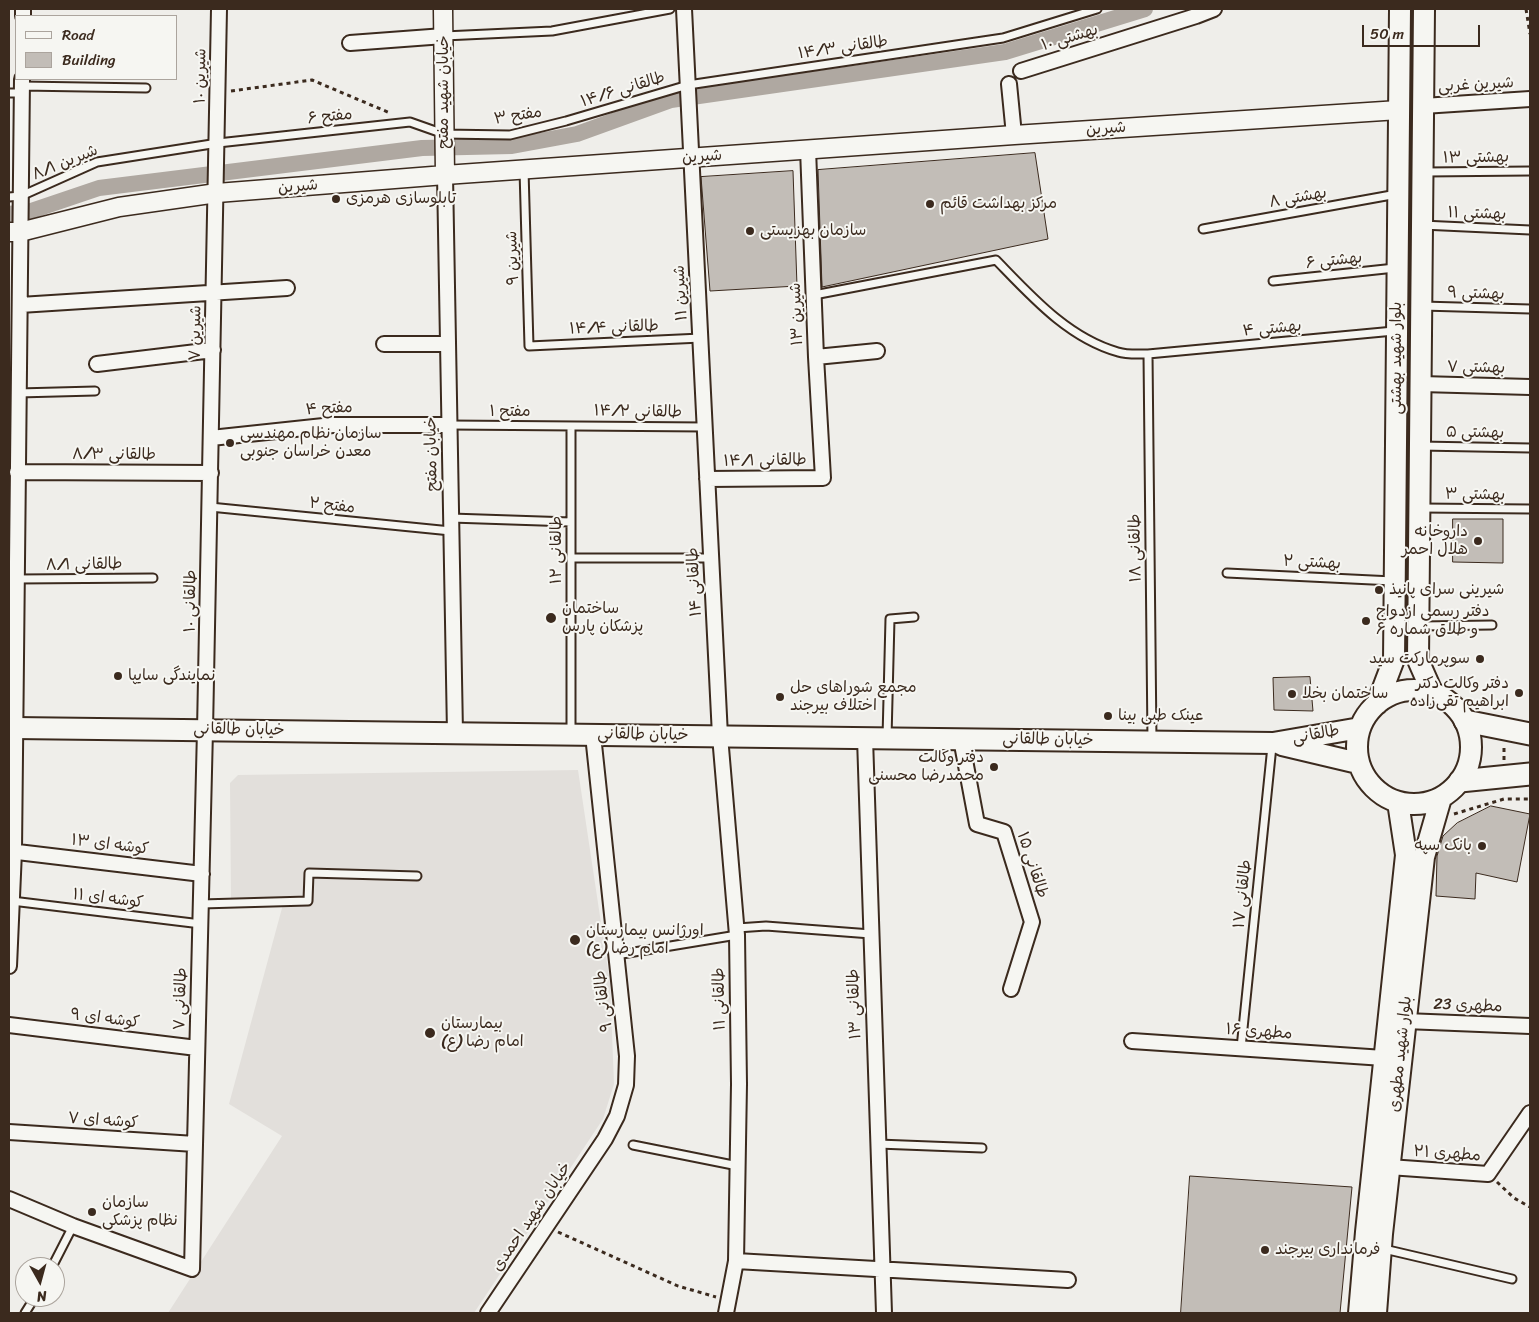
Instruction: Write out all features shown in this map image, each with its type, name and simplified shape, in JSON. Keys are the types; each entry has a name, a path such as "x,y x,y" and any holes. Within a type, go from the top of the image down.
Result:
{"main road":[{"name":"بلوار شهید بهشتی","path":"1376,704 1394,659 1400,9"},
{"name":"بلوار شهید بهشتی","path":"1424,9 1418,660 1434,694"},
{"path":"1419,690 1434,694 1446,700 1464,721 1470,736 1471,752 1467,767 1460,781 1441,798 1427,803 1412,805 1385,797 1373,788 1364,776 1358,763 1356,745 1360,728 1366,715 1376,704 1389,696 1404,691 1419,690"},
{"path":"1464,721 1530,734"},
{"name":"خیابان طالقانی","path":"11,728 1273,743"},
{"name":"طالقانی","path":"1273,743 1360,728"},
{"path":"1273,743 1358,763"},
{"path":"1460,781 1530,774"},
{"name":"بلوار شهید مطهری","path":"1376,1313 1380,1248 1424,856 1441,798"},
{"name":"بلوار شهید مطهری","path":"1359,1313 1406,855 1398,802"}],"street":[{"name":"شیرین ۱۰","path":"217,193 220,9"},
{"name":"خیابان شهید مفتح","path":"443,9 445,175"},
{"name":"شیرین ۱۱","path":"684,9 705,427"},
{"name":"بهشتی ۱۰","path":"1022,71 1214,9"},
{"path":"350,43 444,36"},
{"path":"1009,84 1014,135"},
{"path":"9,966 12,901 11,728 16,580 13,529 17,472 13,440 18,393 15,197 19,88"},
{"name":"شیرین غربی","path":"1423,106 1530,100"},
{"name":"شیرین","path":"15,232 119,207 217,193 808,149 1399,110"},
{"name":"شیرین ۱۳","path":"808,149 823,478"},
{"name":"خیابان مفتح","path":"445,175 455,733"},
{"name":"شیرین ۷","path":"211,473 217,193"},
{"path":"17,306 286,288"},
{"path":"384,344 447,344"},
{"path":"97,364 213,350"},
{"path":"816,357 877,351"},
{"name":"بهشتی ۷","path":"1420,384 1530,387"},
{"name":"مفتح ۴","path":"211,438 333,425 449,425"},
{"name":"طالقانی ۱۴","path":"705,427 720,736"},
{"name":"طالقانی ۸/۳","path":"17,472 211,473"},
{"name":"طالقانی ۱۰","path":"205,730 211,473"},
{"name":"طالقانی ۱۴/۱","path":"708,479 823,478"},
{"name":"طالقانی ۷","path":"73,1226 192,1269 205,730"},
{"name":"طالقانی ۹","path":"593,735 627,1056 626,1085 616,1116 604,1139"},
{"name":"طالقانی ۱۱","path":"720,736 737,931 739,1084 736,1261 727,1307"},
{"name":"طالقانی ۱۳","path":"865,738 881,1270 884,1313"},
{"name":"طالقانی ۱۵","path":"961,739 977,824 1004,832 1032,922 1010,989"},
{"name":"کوشه ای ۱۳","path":"11,851 202,874"},
{"name":"مطهری 23","path":"1405,1021 1530,1026"},
{"name":"کوشه ای ۹","path":"9,1025 197,1048"},
{"name":"مطهری ۱۶","path":"1132,1041 1384,1058"},
{"name":"مطهری ۲۱","path":"1389,1168 1488,1174 1530,1113"},
{"name":"کوشه ای ۷","path":"9,1132 195,1144"},
{"name":"خیابان شهید احمدی","path":"488,1313 604,1139"},
{"path":"9,1199 73,1226"},
{"path":"736,1261 1068,1280"}],"lane":[{"path":"444,36 552,31 670,9"},
{"name":"طالقانی ۱۴/۳","path":"688,85 1003,38 1096,9"},
{"name":"طالقانی ۱۴/۶","path":"566,122 688,85"},
{"path":"19,88 146,88"},
{"name":"مفتح ۶","path":"120,159 218,143 410,122 444,134"},
{"name":"مفتح ۳","path":"444,134 510,135 566,122"},
{"name":"شیرین ۸/۱","path":"15,197 97,162 120,159"},
{"name":"شیرین ۹","path":"524,170 529,346"},
{"name":"بهشتی ۱۳","path":"1422,172 1530,171"},
{"name":"بهشتی ۸","path":"1203,229 1398,194"},
{"name":"بهشتی ۱۱","path":"1422,225 1530,230"},
{"name":"بهشتی ۴","path":"814,295 996,260 1040,306 1087,340 1119,353 1148,354 1397,331"},
{"name":"بهشتی ۶","path":"1273,281 1398,268"},
{"name":"بهشتی ۹","path":"1421,306 1530,309"},
{"name":"طالقانی ۱۴/۴","path":"529,346 701,338"},
{"name":"طالقانی ۱۸","path":"1148,354 1152,741"},
{"path":"18,393 95,391"},
{"name":"مفتح ۱","path":"449,425 571,426"},
{"name":"طالقانی ۱۴/۲","path":"571,426 705,427"},
{"name":"طالقانی ۱۲","path":"571,426 571,735"},
{"name":"بهشتی ۵","path":"1420,446 1530,448"},
{"name":"مفتح ۲","path":"210,507 451,525 571,522"},
{"name":"بهشتی ۳","path":"1420,508 1530,510"},
{"path":"571,558 711,558"},
{"name":"بهشتی ۲","path":"1227,573 1395,581"},
{"name":"طالقانی ۸/۱","path":"16,580 153,578"},
{"path":"887,738 890,619 914,617"},
{"path":"1418,626 1492,625"},
{"name":"طالقانی ۱۷","path":"1241,1048 1273,743"},
{"path":"201,904 308,901 309,874 417,876"},
{"name":"کوشه ای ۱۱","path":"12,901 201,924"},
{"path":"616,955 766,926 870,934"},
{"path":"877,1144 982,1148"},
{"path":"633,1145 738,1166"},
{"path":"57,1257 73,1226"},
{"path":"1380,1248 1512,1279"}],"path":[{"path":"1526,9 1530,34"},
{"path":"218,93 312,80 410,122"},
{"path":"1434,820 1504,798 1530,799"},
{"path":"1488,1174 1514,1198 1530,1207"},
{"path":"546,1227 727,1307"}],"shaded area":[{"name":"بیمارستان امام رضا (ع)","path":"578,770 610,983 614,1084 603,1119 474,1313 168,1313 282,1136 229,1104 285,897 231,898 230,783 238,775"}],"building":[{"name":"مرکز بهداشت قائم","path":"1035,153 1048,239 822,287 818,170"},
{"name":"سازمان بهزیستی","path":"793,171 797,286 710,291 701,177"},
{"name":"داروخانه هلال احمر","path":"1453,519 1503,519 1503,563 1453,562"},
{"name":"ساختمان بخلا","path":"1310,677 1313,711 1274,710 1273,678"},
{"name":"بانک سپه","path":"1491,806 1530,814 1517,882 1476,873 1475,899 1436,896 1437,856 1443,836 1457,823"},
{"name":"فرمانداری بیرجند","path":"1190,1176 1352,1187 1340,1313 1181,1313"}],"waterway":[{"path":"9,214 31,211 99,188 422,148 512,146 577,134 671,100 1005,52 1145,9"}],"place":[{"name":"تابلوسازی هرمزی","path":"336,199"},
{"name":"مرکز بهداشت قائم","path":"930,204"},
{"name":"سازمان بهزیستی","path":"750,231"},
{"name":"سازمان نظام مهندسی معدن خراسان جنوبی","path":"230,443"},
{"name":"داروخانه هلال احمر","path":"1478,541"},
{"name":"شیرینی سرای پانیذ","path":"1379,590"},
{"name":"ساختمان پزشکان پارس","path":"551,618"},
{"name":"دفتر رسمی ازدواج و طلاق شماره ۶","path":"1366,621"},
{"name":"سوپرمارکت سید","path":"1480,659"},
{"name":"نمایندگی سایپا","path":"118,676"},
{"name":"دفتر وکالت دکتر ابراهیم تقی‌زاده","path":"1519,693"},
{"name":"ساختمان بخلا","path":"1292,694"},
{"name":"مجمع شوراهای حل اختلاف بیرجند","path":"780,697"},
{"name":"عینک طبی بینا","path":"1108,716"},
{"name":"دفتر وکالت محمدرضا محسنی","path":"994,767"},
{"name":"بانک سپه","path":"1482,846"},
{"name":"اورژانس بیمارستان امام رضا (ع)","path":"575,940"},
{"name":"بیمارستان امام رضا (ع)","path":"430,1033"},
{"name":"سازمان نظام پزشکی","path":"92,1212"},
{"name":"فرمانداری بیرجند","path":"1265,1250"}]}
